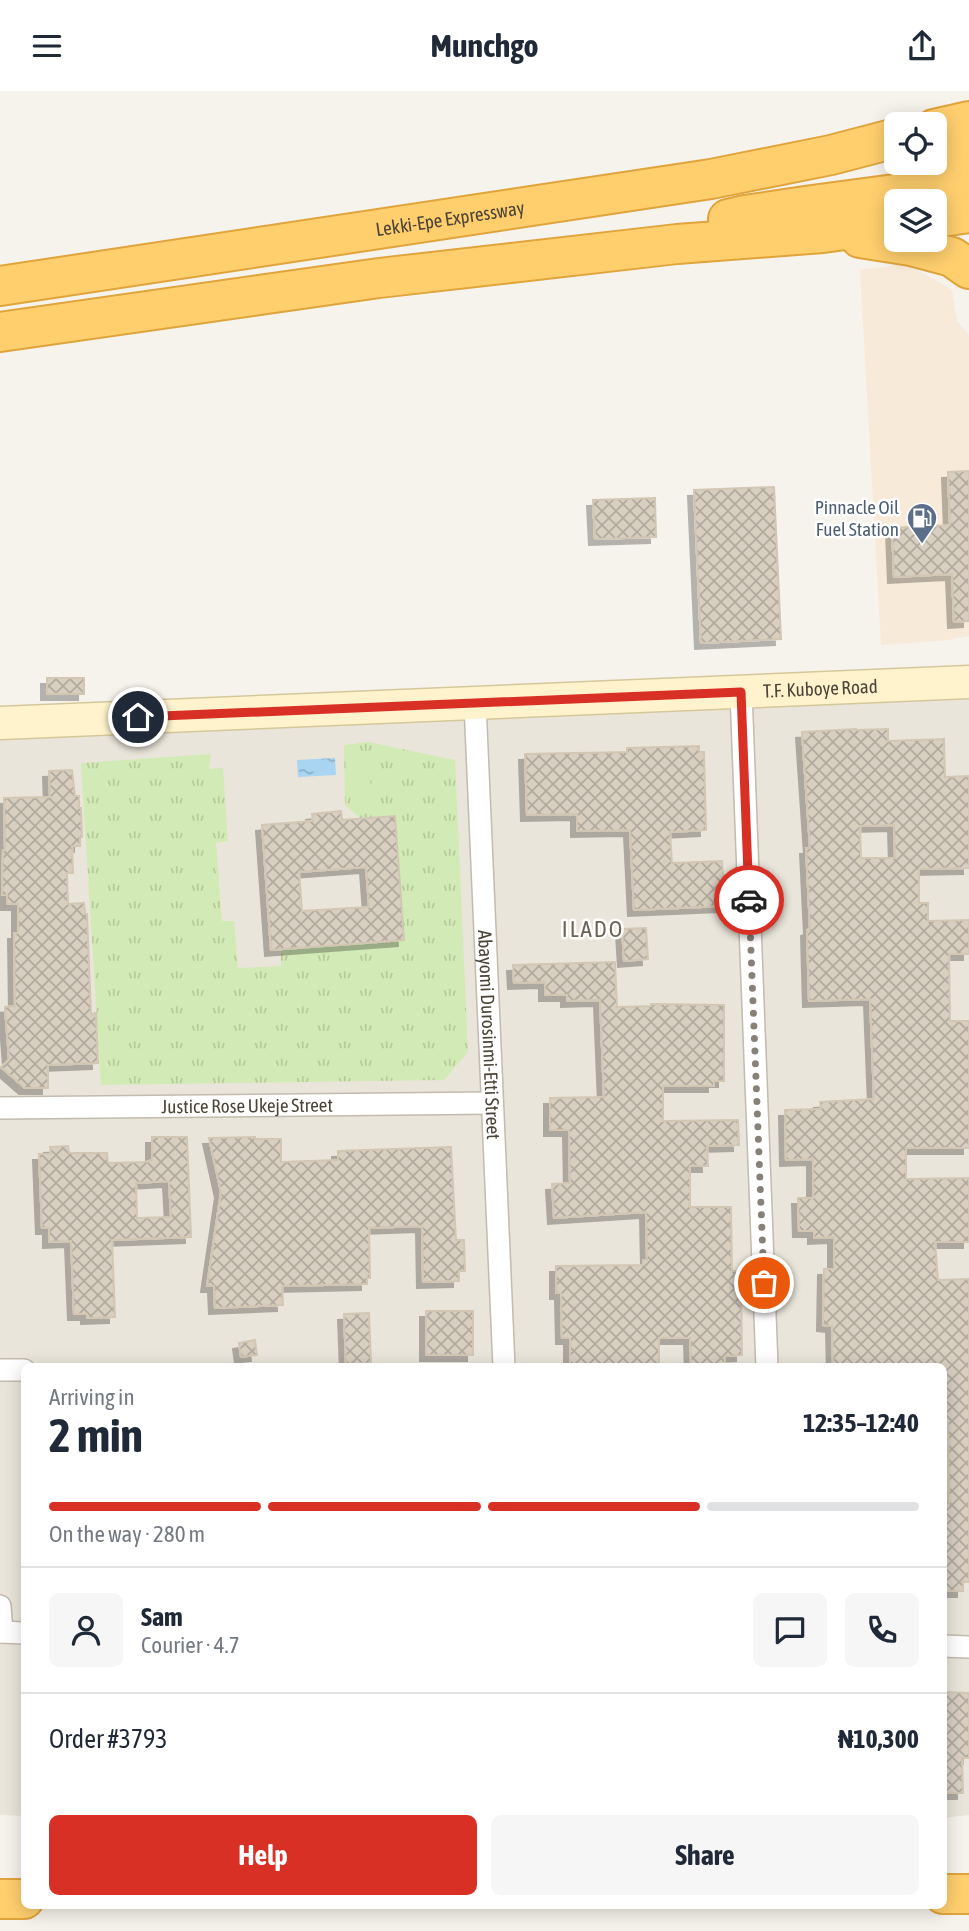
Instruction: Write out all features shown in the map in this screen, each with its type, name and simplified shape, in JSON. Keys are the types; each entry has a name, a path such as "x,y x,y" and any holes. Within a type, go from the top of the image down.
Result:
{"highway":[{"path":"949,130 969,158"},
{"name":"Lekki-Epe Expressway","path":"0,286 711,179 820,158 884,141"},
{"path":"711,179 785,180 884,167"},
{"path":"677,244 705,225 745,215 969,184"},
{"path":"947,216 969,213"},
{"path":"0,332 379,278 677,244 823,233 884,225"},
{"path":"823,233 911,246 952,257 969,269"},
{"path":"947,1894 969,1894"},
{"path":"0,1899 21,1899"}],"street":[{"name":"T.F. Kuboye Road","path":"0,723 969,682"},
{"path":"741,692 767,1363"},
{"name":"Abayomi Durosinmi-Etti Street","path":"475,703 505,1363"},
{"name":"Justice Rose Ukeje Street","path":"0,1108 492,1103"},
{"path":"0,1370 21,1370"},
{"path":"0,1605 1,1632 21,1633"},
{"path":"947,1646 969,1647"}],"shaded area":[{"name":"Pinnacle Oil Fuel Station","path":"907,264 952,290 957,321 969,335 969,636 881,645 860,270"},
{"path":"969,693 969,1815 947,1818 947,1363 21,1363 21,1816 0,1815 0,731"}],"green space":[{"path":"368,742 455,760 468,1052 444,1080 101,1085 81,763 211,754 209,769 223,768 228,841 216,843 222,921 234,921 238,968 281,966 281,949 404,940 395,816 360,818 345,805 344,745"},
{"path":"369,754 371,796 348,797 345,755"}],"water":[{"path":"335,758 336,775 298,777 297,760"}],"building":[{"path":"969,471 969,621 954,622 952,574 894,577 892,528 950,525 948,472"},
{"path":"774,487 781,639 701,643 694,490"},
{"path":"655,498 656,537 595,539 593,500"},
{"path":"47,678 84,678 84,694 47,694"},
{"path":"888,729 888,741 944,739 945,777 969,776 969,868 919,869 919,903 928,903 928,921 969,920 969,954 949,954 950,1021 969,1021 969,1148 906,1148 906,1179 969,1178 969,1242 935,1242 938,1280 969,1279 969,1582 963,1582 963,1591 947,1591 947,1363 833,1363 832,1326 823,1325 824,1269 834,1269 834,1237 814,1238 814,1231 799,1231 798,1198 813,1198 813,1159 786,1160 785,1110 821,1109 820,1102 874,1099 870,999 809,1001 807,930 810,929 806,848 810,848 802,732","holes":["894,825 895,858 861,858 860,826"]},
{"path":"699,746 699,752 704,752 706,830 670,832 672,863 722,861 725,906 634,910 630,830 577,831 577,814 527,815 525,754 627,752 627,748"},
{"path":"72,770 75,796 79,796 81,808 82,837 80,846 72,846 73,873 67,873 68,904 84,903 87,914 91,1014 96,1013 98,1063 48,1065 48,1088 25,1088 1,1067 9,1060 5,1007 15,1006 14,933 18,933 18,904 7,904 7,895 2,895 4,798 50,797 49,771"},
{"path":"341,811 342,820 395,816 404,940 271,950 262,825 313,821 312,814","holes":["366,867 369,907 302,911 299,872"]},
{"path":"646,928 648,959 624,961 622,929"},
{"path":"615,962 617,1007 651,1004 724,1005 724,1081 714,1081 714,1086 663,1086 663,1121 738,1120 739,1145 707,1146 708,1166 690,1166 690,1207 731,1207 732,1271 741,1271 742,1355 725,1356 725,1363 691,1363 690,1338 659,1338 659,1363 570,1363 570,1338 562,1338 561,1293 556,1293 556,1266 643,1265 643,1260 647,1260 646,1212 554,1218 552,1184 570,1183 569,1130 550,1130 550,1098 604,1097 600,1000 567,1001 567,995 545,995 545,982 514,983 513,965"},
{"path":"152,1137 187,1137 191,1237 112,1240 115,1317 87,1318 87,1314 74,1314 71,1241 49,1242 49,1228 42,1228 39,1154 51,1154 50,1147 68,1146 69,1153 107,1153 108,1163 152,1160","holes":["169,1181 171,1217 137,1218 136,1183"]},
{"path":"209,1138 281,1139 281,1162 338,1160 338,1151 451,1147 456,1240 464,1240 465,1271 459,1271 459,1281 423,1282 422,1226 369,1228 370,1278 367,1278 367,1284 282,1286 283,1305 215,1308 214,1286 207,1286 221,1192"},
{"path":"426,1311 473,1311 473,1355 426,1355"},
{"path":"369,1313 371,1363 346,1363 344,1314"},
{"path":"255,1340 257,1355 241,1357 239,1343"},
{"path":"947,1692 969,1693 969,1758 962,1758 963,1793 947,1793"}],"way so far":[{"path":"749,900 764,1283"}],"place":[{"name":"Pinnacle Oil Fuel Station","path":"922,545"}],"district":[{"name":"ILADO","path":"593,929"}],"route":[{"path":"138,717 741,692 749,900"}]}
